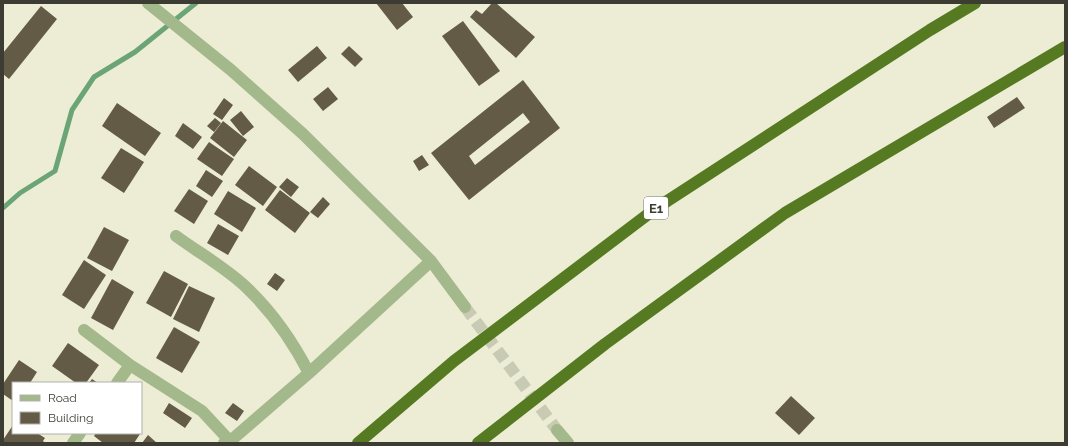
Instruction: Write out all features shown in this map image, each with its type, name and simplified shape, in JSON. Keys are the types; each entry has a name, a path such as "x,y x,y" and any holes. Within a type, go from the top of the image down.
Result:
{"highway":[{"name":"E1","path":"358,443 454,361 655,209 930,30 975,3"},
{"path":"478,443 605,344 785,213 1065,47"}],"street":[{"path":"148,3 160,11 183,32 231,70 303,134 432,261 465,308"},
{"path":"176,236 247,288 272,316 295,346 309,373"},
{"path":"228,443 309,373 432,261"},
{"path":"84,330 130,365 202,411 228,439 224,443"},
{"path":"118,382 130,365"},
{"path":"557,430 568,443"},
{"path":"73,443 79,434"}],"building":[{"path":"376,3 402,3 413,17 397,30"},
{"path":"492,3 496,3 535,37 516,58 470,17 476,10 482,14"},
{"path":"41,6 57,19 9,79 3,74 3,53"},
{"path":"463,21 500,71 479,86 442,36"},
{"path":"317,46 327,58 298,82 288,70"},
{"path":"349,46 363,59 355,67 341,54"},
{"path":"523,80 560,128 469,200 431,153","holes":["523,113 530,122 475,165 469,156"]},
{"path":"328,87 338,99 323,111 313,99"},
{"path":"1017,97 1025,108 994,128 987,117"},
{"path":"224,98 233,105 222,120 213,114"},
{"path":"117,103 161,133 145,156 102,126"},
{"path":"241,111 254,127 243,136 230,120"},
{"path":"215,118 221,123 214,132 207,126"},
{"path":"223,121 247,140 234,157 210,138"},
{"path":"183,123 202,137 193,149 175,136"},
{"path":"209,142 234,159 222,176 197,159"},
{"path":"121,148 144,162 124,193 101,178"},
{"path":"422,155 429,165 419,171 413,161"},
{"path":"249,166 277,187 263,206 235,185"},
{"path":"206,170 223,181 212,197 196,186"},
{"path":"287,178 299,187 291,197 279,187"},
{"path":"189,189 208,201 194,224 174,211"},
{"path":"280,190 310,213 295,233 265,210"},
{"path":"228,191 256,208 242,232 214,214"},
{"path":"323,197 330,204 318,218 310,212"},
{"path":"218,224 239,236 228,255 207,243"},
{"path":"104,227 129,240 112,271 87,258"},
{"path":"84,260 106,275 84,309 62,295"},
{"path":"164,271 188,284 171,317 146,303"},
{"path":"275,273 285,280 277,291 267,284"},
{"path":"112,279 134,292 113,330 91,318"},
{"path":"189,286 215,298 199,332 173,319"},
{"path":"174,327 200,342 182,373 156,358"},
{"path":"68,343 99,365 87,382 75,382 52,366"},
{"path":"19,360 37,372 31,382 12,382 12,400 3,394 3,384"},
{"path":"92,379 96,382 90,382"},
{"path":"791,396 815,418 799,435 775,413"},
{"path":"169,403 192,418 185,428 163,413"},
{"path":"233,403 244,411 237,421 225,413"},
{"path":"12,426 12,434 39,434 45,438 43,441 45,443 3,443 3,440"},
{"path":"95,434 140,434 134,443 103,443 94,436"},
{"path":"148,435 157,443 142,443"}],"waterway":[{"path":"3,208 20,193 55,171 72,110 94,77 135,52 196,3"}],"tunnel":[{"path":"465,307 557,430"}]}
